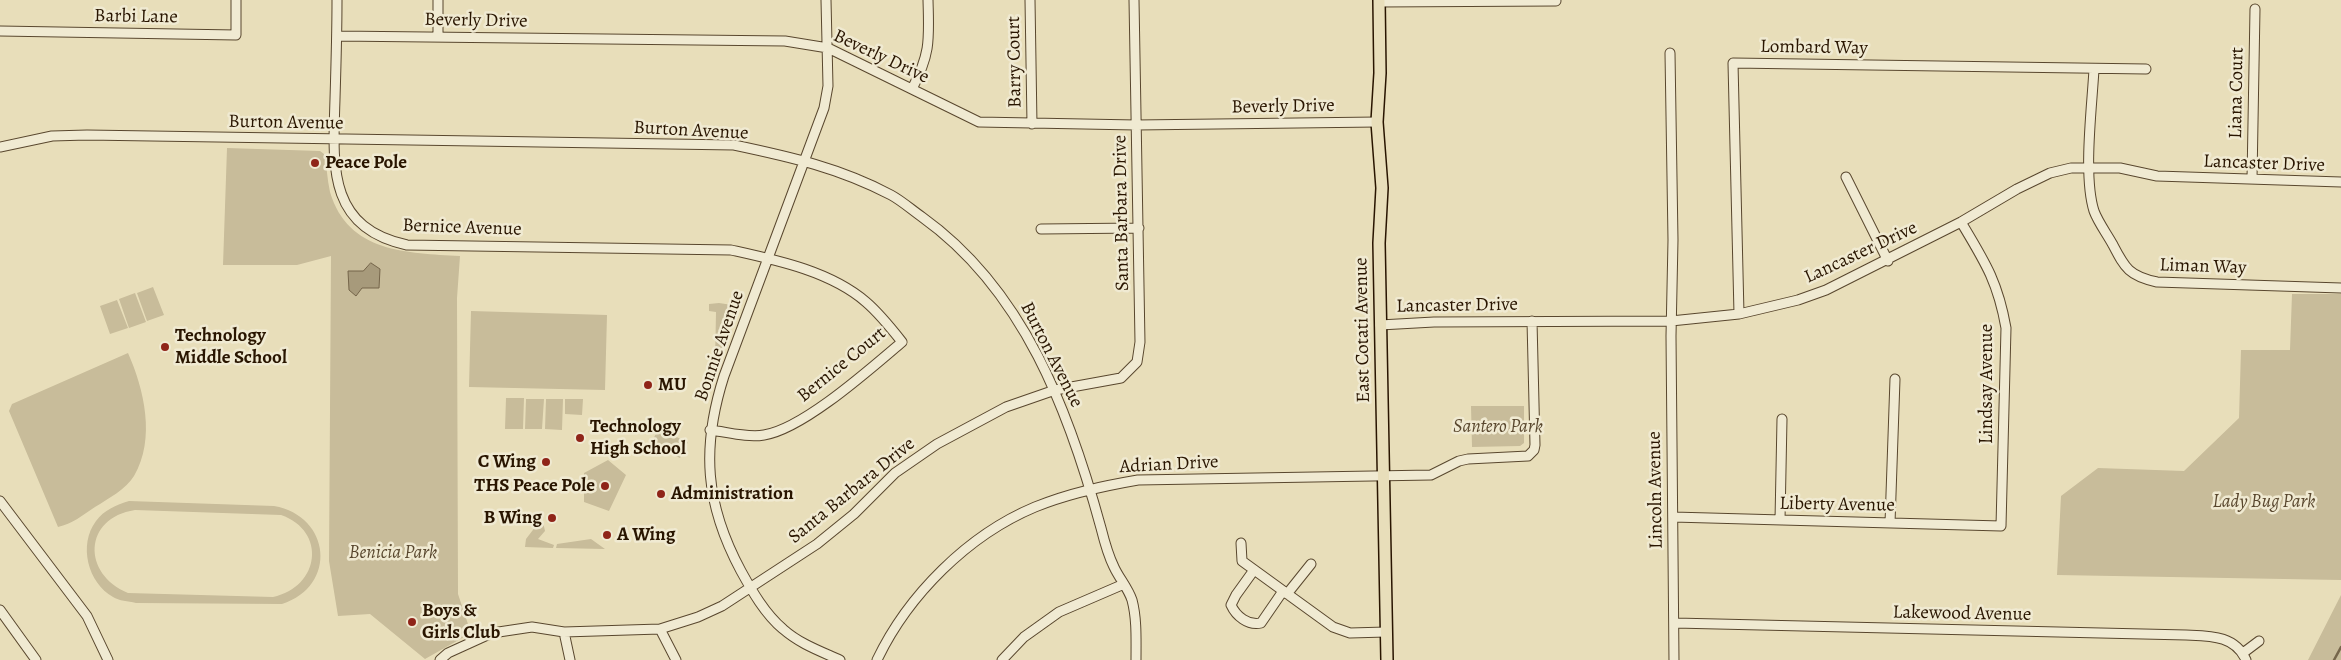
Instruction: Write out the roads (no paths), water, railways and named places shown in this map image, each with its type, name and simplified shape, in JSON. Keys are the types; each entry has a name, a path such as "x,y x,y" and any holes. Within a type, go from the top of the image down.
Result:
{"main road":[{"name":"East Cotati Avenue","path":"1379,1 1380,73 1377,122 1382,188 1379,243 1387,660"}],"street":[{"name":"Barbi Lane","path":"0,31 236,35 236,0"},
{"name":"Bernice Avenue","path":"337,0 335,172 344,202 362,224 375,234 392,242 407,245 731,250 768,258"},
{"path":"438,0 438,37"},
{"name":"Bonnie Avenue","path":"826,0 828,86 824,108 715,403 710,430 709,474 717,518 724,539 750,588 782,628 799,642 840,660"},
{"path":"912,89 926,62 929,46 928,0"},
{"name":"Barry Court","path":"1030,0 1032,124"},
{"name":"Santa Barbara Drive","path":"440,660 453,651 492,634 532,627 564,632 660,628 698,617 722,606 817,544 854,514 895,474 937,444 1006,407 1055,390 1121,378 1137,362 1140,342 1134,0"},
{"path":"1379,1 1556,1"},
{"name":"Liana Court","path":"2252,179 2255,9"},
{"name":"Beverly Drive","path":"337,36 785,41 828,48 978,122 1136,125 1377,122"},
{"name":"Lincoln Avenue","path":"1670,53 1674,240 1671,320 1674,660"},
{"name":"Lombard Way","path":"1739,314 1733,63 2146,69"},
{"name":"Liman Way","path":"2094,69 2090,189 2095,212 2124,266 2131,274 2140,279 2157,282 2341,288"},
{"name":"Burton Avenue","path":"0,147 52,136 88,135 734,145 805,160 849,176 893,196 960,247 1001,295 1024,330 1055,390 1090,488 1113,565 1131,599 1135,620 1136,660"},
{"name":"Lancaster Drive","path":"1380,325 1671,320 1739,314 1807,297 1888,260 1961,222 2017,189 2050,173 2071,168 2120,168 2157,176 2341,182"},
{"path":"1846,177 1888,260"},
{"name":"Lindsay Avenue","path":"1961,222 1990,270 2000,299 2006,328 2001,526"},
{"path":"1041,229 1139,228"},
{"name":"Bernice Court","path":"710,430 762,435 782,431 803,418 902,342 884,318 865,301 839,285 803,269 768,258"},
{"name":"Adrian Drive","path":"877,660 896,627 921,593 954,560 993,530 1034,507 1090,488 1138,480 1383,475 1431,476 1459,461 1528,456 1534,450 1532,321"},
{"path":"1890,523 1895,379"},
{"path":"1780,520 1782,419"},
{"path":"0,501 87,616 108,660"},
{"name":"Liberty Avenue","path":"1673,517 2001,526"},
{"path":"1241,543 1242,561 1342,632 1386,632"},
{"path":"1254,570 1231,605 1233,610 1245,621 1253,625 1260,624 1311,564"},
{"path":"1002,660 1024,637 1059,612 1124,584"},
{"path":"0,610 36,660"},
{"name":"Lakewood Avenue","path":"1675,623 2186,635 2225,639 2234,643 2245,657 2259,641"},
{"path":"660,628 676,660"},
{"path":"564,632 570,660"}],"waterway":[{"path":"2334,660 2341,647"}],"place":[{"name":"Peace Pole","path":"315,163"},
{"name":"Technology Middle School","path":"165,347"},
{"name":"MU","path":"648,385"},
{"name":"Technology High School","path":"580,438"},
{"name":"C Wing","path":"546,462"},
{"name":"THS Peace Pole","path":"605,486"},
{"name":"Administration","path":"661,494"},
{"name":"B Wing","path":"552,518"},
{"name":"A Wing","path":"607,535"},
{"name":"Boys & Girls Club","path":"412,622"}],"park label":[{"name":"Santero Park","path":"1498,427"},
{"name":"Lady Bug Park","path":"2264,502"},
{"name":"Benicia Park","path":"393,553"}]}
